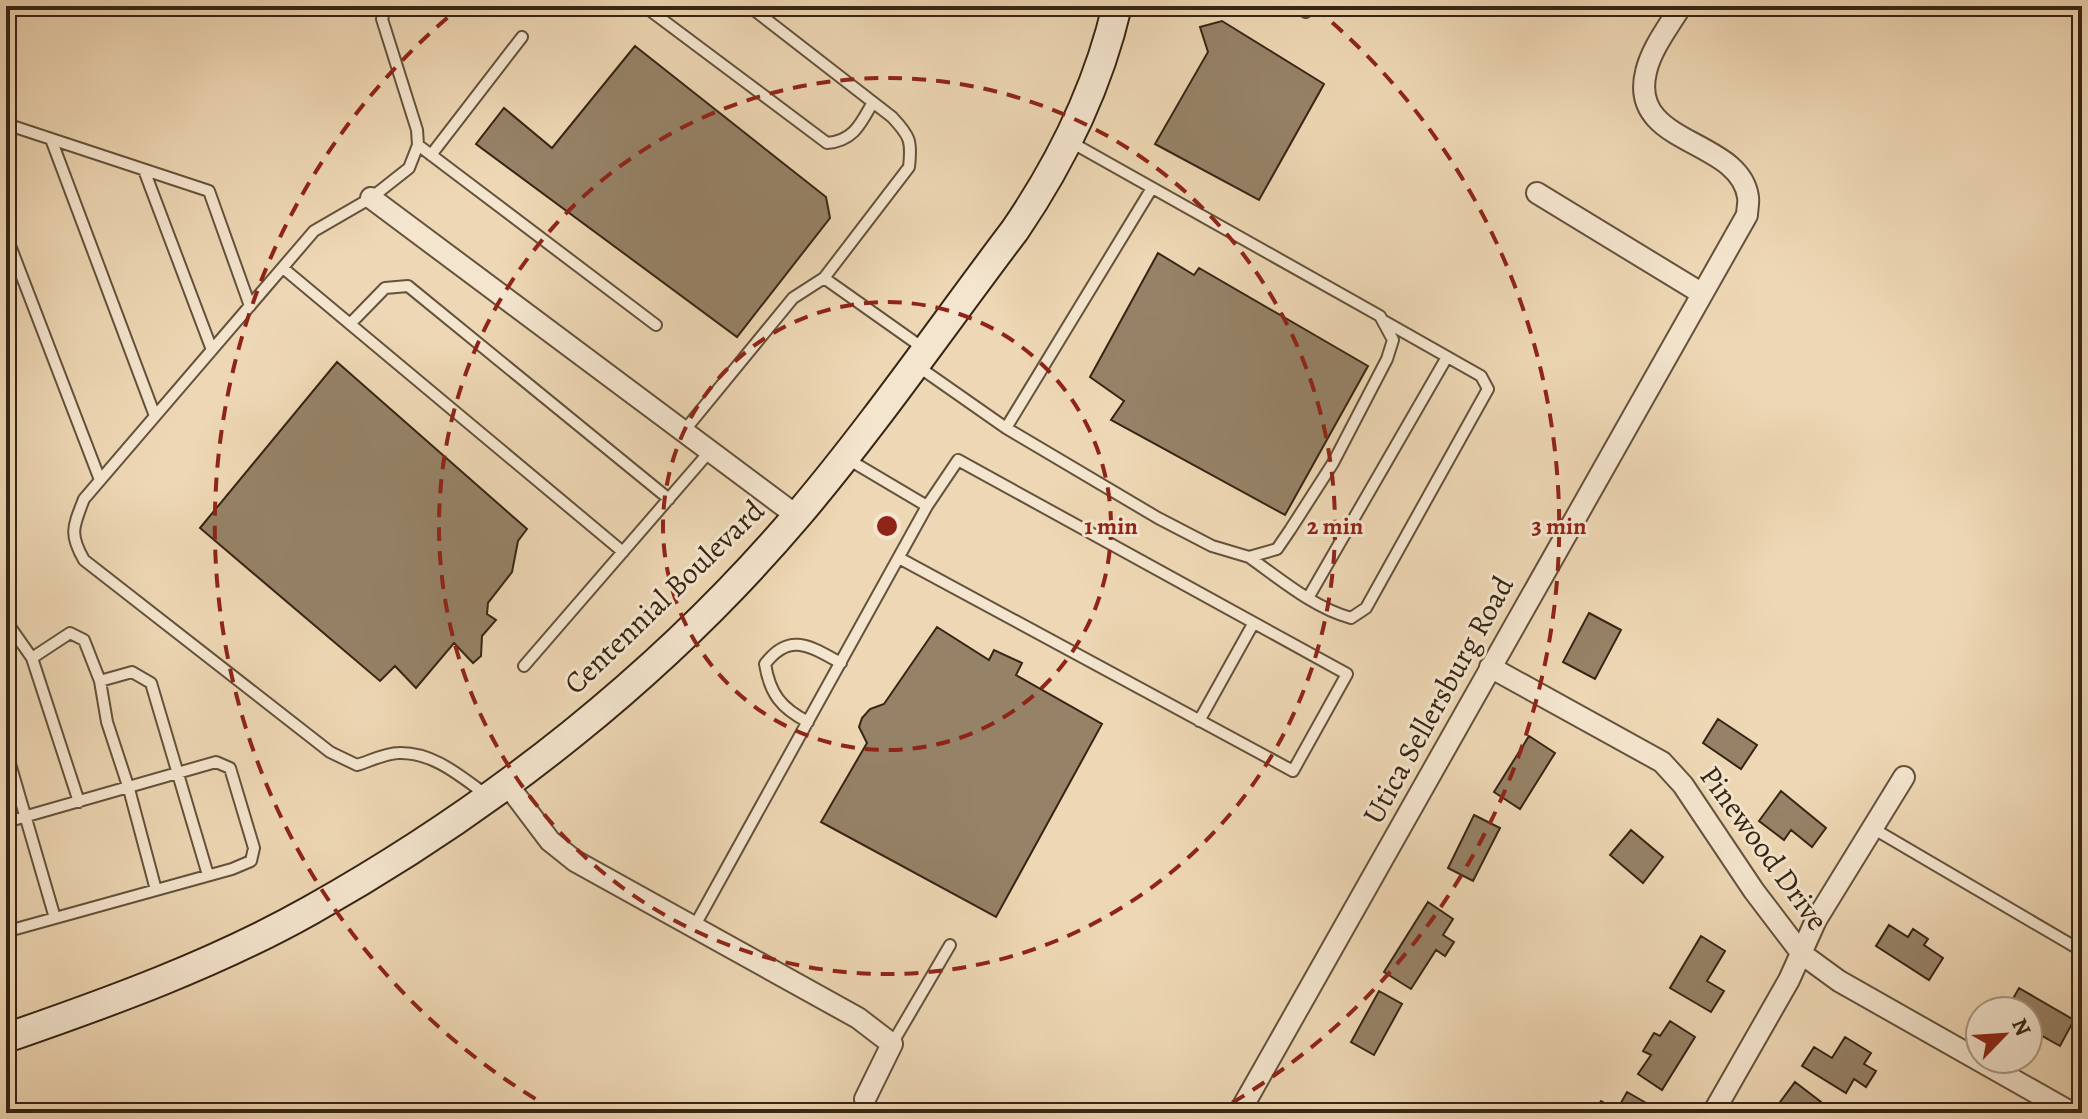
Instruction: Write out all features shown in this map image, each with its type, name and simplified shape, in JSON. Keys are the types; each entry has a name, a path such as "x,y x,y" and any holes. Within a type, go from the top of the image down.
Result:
{"street":[{"name":"Centennial Boulevard","path":"6,1038 223,954 297,917 384,866 498,791 674,645 797,516 845,457 1015,230 1042,191 1069,141 1096,81 1117,6"},
{"name":"Utica Sellersburg Road","path":"1239,1113 1747,215 1748,197 1742,180 1729,165 1664,127 1651,114 1645,94 1645,72 1681,6"},
{"path":"1537,193 1701,293"},
{"path":"371,198 797,516"},
{"name":"Pinewood Drive","path":"1490,667 1662,762 1683,785 1754,891 1802,954 1839,981 2072,1113"},
{"path":"1713,1113 1802,954 1816,920 1904,777"},
{"path":"498,791 575,861 858,1018 892,1044 865,1099"}],"lane":[{"path":"386,6 382,19 417,130 418,145 409,168 371,198 314,231 84,499 72,539 84,560 330,752 357,765 398,753 427,756 498,791"},
{"path":"644,6 827,143 840,142 857,129 873,102"},
{"path":"684,431 793,298 824,278 909,167 911,146 905,131 873,102 749,6"},
{"path":"1295,6 1306,12 1309,6"},
{"path":"431,155 522,37"},
{"path":"6,124 209,191 250,306"},
{"path":"51,139 155,416"},
{"path":"824,278 1006,428 1158,518 1212,546 1249,557 1308,598 1351,618 1366,608 1488,389 1481,376 1382,320 1362,304 1276,259 1069,141"},
{"path":"418,145 656,325"},
{"path":"144,170 212,350"},
{"path":"1006,428 1152,188"},
{"path":"6,235 100,480"},
{"path":"283,268 623,552"},
{"path":"350,324 385,288 408,286 669,499"},
{"path":"1249,557 1277,549 1333,463 1387,359 1393,340 1382,320"},
{"path":"1308,598 1447,357"},
{"path":"524,666 710,451"},
{"path":"845,457 927,506"},
{"path":"694,927 927,506 958,460 1347,674 1293,771 899,558"},
{"path":"6,621 32,658 79,802"},
{"path":"1199,721 1253,624"},
{"path":"32,658 70,633 84,640 100,681 107,722 156,890"},
{"path":"808,722 792,714 776,700 765,664 776,650 796,644 810,646 841,663"},
{"path":"100,681 132,672 151,683 208,875"},
{"path":"6,750 55,918"},
{"path":"6,822 216,762 230,768 254,848 251,861 208,875 12,930 6,925"},
{"path":"1874,829 2082,951"},
{"path":"892,1044 950,945"}],"building":[{"path":"1222,21 1324,84 1259,200 1155,144 1208,52 1200,27"},
{"path":"635,46 826,197 830,218 737,337 476,144 504,108 552,148"},
{"path":"1158,253 1194,275 1199,268 1368,366 1285,515 1111,420 1124,401 1090,377"},
{"path":"337,362 527,529 518,541 512,572 488,603 487,614 496,620 482,636 481,656 473,663 454,643 416,688 395,666 380,681 200,528"},
{"path":"1589,613 1621,630 1595,679 1563,662"},
{"path":"937,627 989,660 994,650 1022,663 1016,675 1102,724 996,917 821,822 867,743 859,727 862,718 870,709 884,704"},
{"path":"1718,719 1757,745 1741,769 1703,743"},
{"path":"1529,736 1555,753 1520,809 1494,792"},
{"path":"1781,791 1826,828 1812,847 1791,830 1784,840 1759,821"},
{"path":"1474,815 1500,828 1473,881 1448,868"},
{"path":"1631,830 1663,857 1643,883 1610,855"},
{"path":"1428,902 1453,919 1443,935 1454,942 1445,956 1436,950 1411,989 1384,972"},
{"path":"1889,925 1908,937 1913,929 1928,939 1924,945 1943,958 1929,980 1876,946"},
{"path":"1701,936 1725,951 1707,981 1724,991 1711,1012 1670,988"},
{"path":"2019,988 2031,995 2015,995"},
{"path":"1379,991 1402,1004 1374,1055 1351,1042"},
{"path":"2044,1003 2074,1020 2060,1046 2044,1037"},
{"path":"1670,1021 1695,1037 1662,1090 1638,1074 1651,1055 1643,1051 1654,1033 1660,1036"},
{"path":"1845,1037 1871,1053 1864,1064 1876,1071 1866,1087 1854,1079 1846,1093 1802,1066 1814,1047 1832,1058"},
{"path":"1795,1082 1821,1102 1813,1113 1772,1113"},
{"path":"1627,1092 1648,1104 1642,1113 1594,1113 1601,1101 1617,1110"}]}
